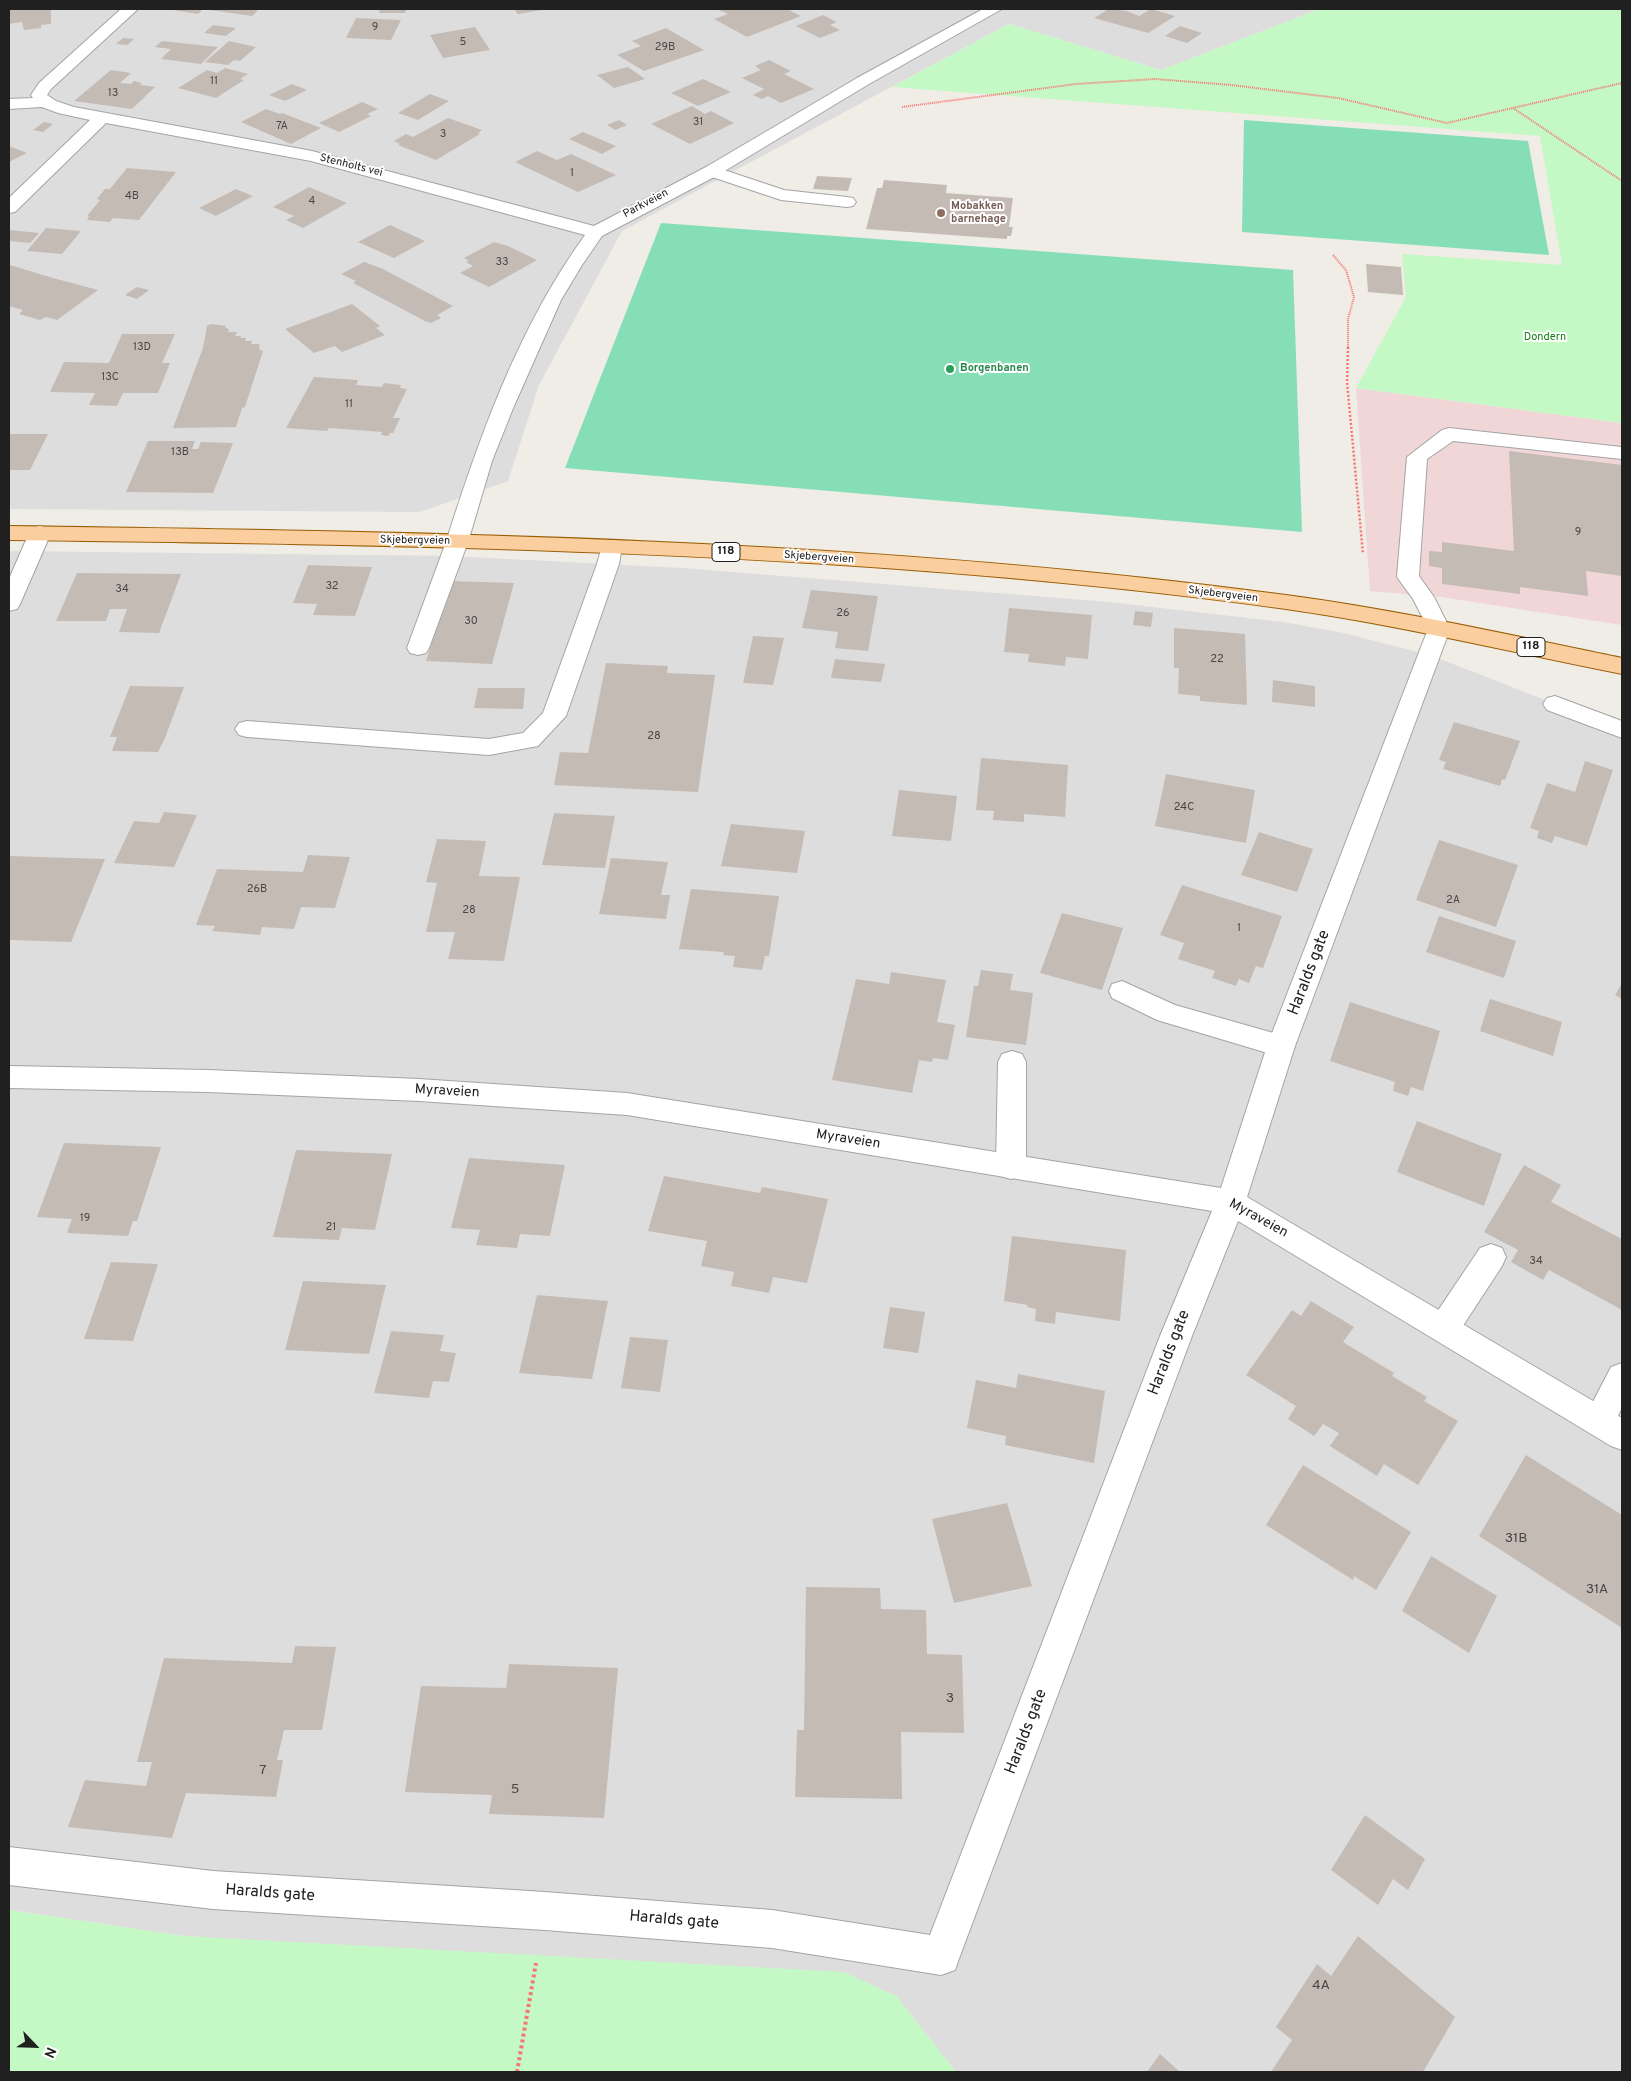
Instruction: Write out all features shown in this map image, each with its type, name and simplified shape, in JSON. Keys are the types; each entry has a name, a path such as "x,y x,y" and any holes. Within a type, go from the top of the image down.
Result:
{"main road":[{"name":"Skjebergveien","path":"9,533 456,542 788,555 1016,573 1288,602 1439,629 1622,666"}],"street":[{"path":"44,102 39,95 45,86 130,9"},
{"name":"Parkveien","path":"418,648 456,542 482,461 504,406 552,300 573,264 596,232 712,171 863,81 994,9"},
{"name":"Stenholts vei","path":"9,104 44,102 55,108 101,118 312,156 596,232"},
{"path":"9,208 101,118"},
{"path":"712,171 781,195 847,202"},
{"path":"1439,629 1423,597 1408,577 1417,457 1449,434 1622,453"},
{"path":"9,604 40,533"},
{"path":"247,729 489,747 530,740 554,716 608,564 611,548"},
{"name":"Haralds gate","path":"9,1866 213,1890 544,1911 772,1929 941,1956 1176,1336 1231,1202 1281,1046 1439,629"},
{"path":"1556,704 1622,730"},
{"path":"1122,991 1167,1013 1281,1046"},
{"path":"1011,1166 1012,1062"},
{"name":"Myraveien","path":"9,1077 208,1081 428,1091 627,1104 1231,1202 1611,1428"},
{"path":"1444,1328 1491,1257"},
{"path":"1611,1428 1622,1378"}],"path":[{"path":"821,107 874,110 1076,84 1155,79 1231,85 1338,98 1447,122 1622,83"},
{"path":"1513,108 1549,130 1593,164 1622,181"},
{"path":"1333,255 1346,270 1354,297 1348,319 1347,382 1363,560"},
{"path":"517,2072 544,1911"}],"shaded area":[{"path":"9,9 1320,9 1161,70 1009,24 622,231 539,385 508,481 420,512 9,509"},
{"path":"1356,388 1622,423 1622,625 1441,597 1370,591"},
{"path":"9,551 451,556 682,568 1109,602 1283,622 1339,632 1430,655 1622,730 1622,2072 956,2072 896,1996 184,1936 9,1910"}],"green space":[{"name":"Dondern","path":"1320,9 1622,9 1622,423 1356,388 1406,297 1402,254 1562,265 1540,136 892,87 1009,24 1161,70"},
{"path":"1244,120 1528,141 1549,255 1242,232"},
{"name":"Borgenbanen","path":"661,223 1293,270 1302,532 565,468"},
{"path":"9,1910 184,1936 844,1972 896,1996 956,2072 9,2072"}],"building":[{"path":"9,9 51,9 51,24 41,25 41,28 24,30 22,22 9,24"},
{"path":"203,9 198,14 173,10"},
{"path":"203,9 259,9 252,16"},
{"path":"380,9 407,9 405,13 379,13"},
{"path":"514,9 540,9 541,10 518,14"},
{"path":"787,9 801,16 747,37 714,19 728,14 719,10"},
{"path":"1109,9 1127,11 1139,16 1151,9 1175,16 1148,33 1094,18"},
{"path":"823,15 837,22 830,25 840,30 820,38 796,26"},
{"path":"356,18 401,20 391,40 346,38"},
{"path":"213,25 236,28 226,36 204,33"},
{"path":"1180,26 1202,33 1187,43 1165,36"},
{"path":"475,27 490,50 443,58 430,35"},
{"path":"666,28 704,50 644,71 617,55 641,46 632,41"},
{"path":"123,38 134,39 127,45 116,44"},
{"path":"162,41 218,47 201,64 161,59 171,49 155,47"},
{"path":"229,41 256,47 240,61 234,60 228,65 205,62"},
{"path":"769,60 791,71 784,74 814,89 781,103 768,96 762,99 753,95 764,89 742,78 761,70 755,66"},
{"path":"628,67 645,79 614,88 597,75"},
{"path":"225,68 248,74 240,79 244,80 216,98 178,88 207,70 217,73"},
{"path":"111,70 131,73 120,83 131,84 134,81 142,83 140,85 155,87 132,109 74,101"},
{"path":"703,79 731,92 698,106 671,93"},
{"path":"292,84 307,90 285,101 269,95"},
{"path":"430,94 449,101 418,120 398,113"},
{"path":"362,102 378,109 367,114 371,116 339,132 319,123"},
{"path":"692,106 705,114 711,111 734,123 690,144 651,124"},
{"path":"266,109 321,128 291,144 241,122"},
{"path":"448,118 482,130 478,133 480,134 436,160 398,145 400,144 394,141 406,134 413,137"},
{"path":"619,120 627,125 615,130 607,125"},
{"path":"44,122 53,124 43,132 33,130"},
{"path":"583,132 616,146 602,154 569,139"},
{"path":"9,146 27,153 9,162"},
{"path":"537,151 557,160 571,154 616,175 578,192 515,162"},
{"path":"127,168 176,172 139,220 113,218 110,222 87,220 89,216 87,216 100,200 97,199 105,189 110,189"},
{"path":"817,176 852,178 848,191 813,189"},
{"path":"884,180 947,185 946,193 1013,198 1009,227 1013,227 1011,236 1007,236 1007,239 866,229 877,188 882,188"},
{"path":"309,187 347,203 303,228 286,220 294,216 273,207"},
{"path":"236,189 253,196 216,216 199,208"},
{"path":"390,225 425,241 394,258 358,242"},
{"path":"46,228 81,231 62,254 27,251"},
{"path":"9,230 39,233 30,243 9,241"},
{"path":"494,242 508,246 537,260 489,287 460,273 473,266 466,262 469,261 464,258"},
{"path":"364,262 381,268 453,306 437,315 441,318 431,323 353,283 356,281 341,274"},
{"path":"1366,264 1401,267 1403,295 1368,292"},
{"path":"10,265 98,290 57,320 46,317 40,320 19,314 23,310 9,306"},
{"path":"137,287 149,290 137,299 125,295"},
{"path":"352,304 380,326 376,328 385,335 342,352 335,346 314,353 285,329"},
{"path":"211,324 226,326 225,328 229,329 228,332 237,332 235,336 246,338 245,341 252,341 251,344 259,344 260,350 263,351 245,407 242,408 236,427 173,428 203,348 207,326"},
{"path":"122,334 175,334 162,363 170,363 158,393 123,393 117,406 89,405 95,393 50,392 64,362 109,363"},
{"path":"314,377 358,380 356,385 382,387 384,383 401,385 400,388 407,389 393,418 400,418 393,433 390,433 388,436 381,435 382,432 329,428 327,431 286,428"},
{"path":"9,434 48,434 30,470 9,470"},
{"path":"148,441 195,441 192,449 198,449 201,442 233,443 213,493 126,492"},
{"path":"1509,451 1622,465 1622,576 1586,571 1588,596 1520,587 1520,594 1442,584 1442,568 1429,566 1429,551 1442,552 1442,542 1514,551"},
{"path":"308,565 372,567 355,616 313,615 317,604 293,603"},
{"path":"77,573 181,574 159,633 119,632 127,609 110,609 106,621 56,621"},
{"path":"451,581 514,583 492,664 426,661"},
{"path":"811,590 878,596 868,651 835,648 838,632 802,628"},
{"path":"1009,608 1092,615 1088,659 1066,657 1065,666 1028,662 1029,654 1004,652"},
{"path":"1135,611 1153,613 1151,627 1133,625"},
{"path":"1174,628 1245,634 1247,705 1200,701 1200,696 1178,694 1179,668 1174,668"},
{"path":"753,636 784,638 773,685 743,683"},
{"path":"835,659 885,664 881,682 831,678"},
{"path":"606,663 668,666 667,673 715,675 698,792 554,785 560,752 588,753"},
{"path":"1273,680 1315,686 1315,707 1272,702"},
{"path":"130,686 184,687 158,752 112,751 117,737 110,737"},
{"path":"478,688 525,688 523,709 474,708"},
{"path":"1454,722 1520,741 1505,780 1502,779 1500,786 1443,769 1446,762 1439,760"},
{"path":"981,758 1068,765 1065,817 1024,814 1024,822 993,820 994,811 976,810"},
{"path":"1585,761 1613,770 1587,846 1555,836 1552,843 1537,838 1539,831 1530,828 1547,783 1575,792"},
{"path":"1166,774 1255,790 1246,843 1155,826"},
{"path":"899,790 957,796 951,841 892,836"},
{"path":"164,812 197,815 174,867 114,863 134,821 159,823"},
{"path":"554,813 615,816 605,868 542,865"},
{"path":"731,824 805,831 797,873 721,866"},
{"path":"1259,832 1313,849 1297,892 1241,875"},
{"path":"437,839 486,841 479,876 520,877 504,961 448,959 455,932 426,932 437,883 426,882"},
{"path":"1439,840 1518,865 1496,927 1416,900"},
{"path":"308,855 350,857 335,908 301,907 294,929 262,927 260,935 212,931 215,926 196,925 217,869 303,872"},
{"path":"9,856 105,859 71,942 9,940"},
{"path":"611,858 668,862 661,895 670,895 666,919 599,914"},
{"path":"1182,885 1282,916 1263,968 1256,966 1249,983 1239,979 1236,986 1212,978 1215,971 1178,959 1184,943 1160,935"},
{"path":"691,889 779,896 769,956 765,956 762,970 733,967 735,956 723,955 724,952 679,949"},
{"path":"1062,913 1123,928 1102,990 1040,973"},
{"path":"1439,916 1516,941 1504,978 1426,952"},
{"path":"981,970 1013,974 1010,990 1033,993 1026,1045 966,1037 974,986 978,986"},
{"path":"891,972 946,980 937,1022 955,1025 948,1060 933,1058 932,1062 919,1060 912,1093 832,1080 856,979 889,984"},
{"path":"1622,983 1622,999 1615,995"},
{"path":"1490,999 1562,1022 1553,1056 1480,1031"},
{"path":"1350,1002 1440,1031 1423,1091 1411,1087 1408,1096 1393,1091 1395,1082 1330,1061"},
{"path":"1417,1121 1502,1154 1484,1206 1397,1172"},
{"path":"64,1143 161,1147 137,1221 133,1221 128,1236 67,1233 72,1219 37,1217"},
{"path":"296,1150 392,1154 375,1230 342,1228 339,1240 273,1237"},
{"path":"469,1158 565,1165 550,1236 520,1234 517,1248 476,1245 480,1230 451,1228"},
{"path":"1524,1165 1561,1185 1551,1202 1622,1239 1622,1310 1549,1270 1543,1280 1511,1262 1518,1250 1484,1232"},
{"path":"664,1176 760,1193 762,1187 828,1199 807,1283 773,1277 769,1293 731,1286 734,1272 701,1266 707,1241 648,1231"},
{"path":"1012,1236 1126,1250 1120,1321 1056,1312 1055,1324 1035,1321 1036,1309 1027,1307 1028,1305 1004,1301"},
{"path":"111,1262 158,1264 133,1341 84,1339"},
{"path":"303,1281 386,1285 369,1354 285,1350"},
{"path":"537,1295 608,1301 592,1379 519,1373"},
{"path":"1311,1301 1354,1327 1343,1342 1394,1373 1392,1376 1427,1397 1424,1401 1458,1421 1418,1485 1384,1464 1377,1476 1330,1446 1339,1433 1323,1424 1314,1436 1288,1419 1296,1406 1246,1375 1292,1310 1301,1316"},
{"path":"890,1307 925,1312 918,1353 883,1348"},
{"path":"391,1331 444,1335 440,1351 456,1353 449,1382 433,1381 429,1398 374,1393"},
{"path":"630,1337 668,1340 660,1392 621,1388"},
{"path":"1018,1374 1105,1391 1094,1463 1005,1445 1006,1436 967,1428 976,1380 1016,1388"},
{"path":"1526,1455 1622,1515 1622,1628 1479,1536"},
{"path":"1303,1465 1411,1532 1376,1590 1354,1576 1353,1580 1266,1525"},
{"path":"1007,1503 1032,1586 954,1603 932,1519"},
{"path":"1431,1556 1497,1596 1469,1653 1402,1611"},
{"path":"806,1587 880,1588 881,1609 926,1610 927,1654 962,1655 964,1733 901,1732 902,1799 795,1797 797,1730 804,1730"},
{"path":"295,1646 336,1647 322,1730 284,1730 277,1760 283,1760 276,1797 186,1793 172,1838 68,1827 85,1780 146,1786 152,1762 137,1762 164,1658 292,1663"},
{"path":"509,1664 618,1668 604,1818 489,1814 492,1795 405,1792 421,1686 506,1688"},
{"path":"1365,1815 1425,1859 1408,1890 1393,1879 1378,1905 1331,1870"},
{"path":"1358,1936 1455,2017 1423,2072 1271,2072 1292,2040 1276,2027 1317,1964 1331,1976"},
{"path":"1160,2054 1180,2072 1147,2072"}],"place":[{"name":"Mobakken barnehage","path":"941,213"},
{"name":"Borgenbanen","path":"950,369"}]}
